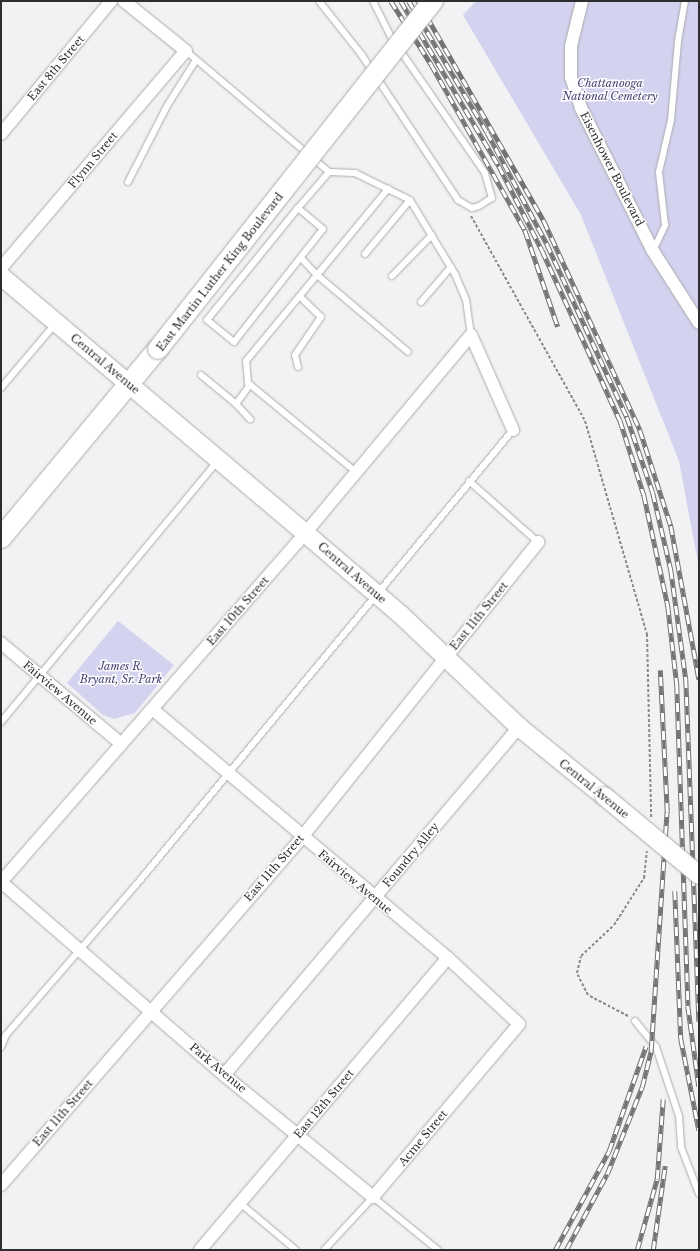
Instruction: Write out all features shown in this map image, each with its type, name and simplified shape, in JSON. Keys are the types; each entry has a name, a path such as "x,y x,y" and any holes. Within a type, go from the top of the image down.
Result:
{"main road":[{"name":"East Martin Luther King Boulevard","path":"1,538 131,386 158,349 434,1"},
{"name":"Central Avenue","path":"1,276 306,533 376,595 519,727 699,875"}],"street":[{"name":"East 8th Street","path":"1,134 111,1"},
{"path":"124,1 186,51"},
{"name":"Eisenhower Boulevard","path":"582,1 570,46 571,77 581,108 653,251 699,323"},
{"name":"Flynn Street","path":"1,268 186,51"},
{"path":"470,335 513,430"},
{"name":"East 10th Street","path":"1,882 120,743 153,710 306,533 470,335"},
{"name":"East 11th Street","path":"1,1185 302,837 538,542"},
{"name":"Fairview Avenue","path":"1,644 120,743"},
{"name":"Fairview Avenue","path":"153,710 374,898 448,958 520,1024"},
{"name":"Foundry Alley","path":"224,1075 519,727"},
{"name":"Park Avenue","path":"1,882 151,1010 224,1075 299,1133 373,1197"},
{"name":"East 12th Street","path":"204,1249 240,1203 448,958"},
{"name":"Acme Street","path":"373,1197 520,1024"}],"lane":[{"path":"319,1 361,54 458,200 465,206 472,208 492,198 487,178 440,104 384,26 373,1"},
{"path":"653,251 665,225 659,172 672,120 678,41 686,1"},
{"path":"186,51 329,172 355,173 410,200 451,267 466,300 470,335"},
{"path":"128,182 166,106 196,60"},
{"path":"298,208 323,229 234,342 207,320 298,208 329,172"},
{"path":"356,472 250,385 246,361 388,190"},
{"path":"365,254 410,200"},
{"path":"392,276 432,235"},
{"path":"301,258 317,275 408,352"},
{"path":"421,302 451,267"},
{"path":"298,367 295,355 321,318 299,296"},
{"path":"1,388 56,322"},
{"path":"201,375 236,404 250,419"},
{"path":"236,404 250,385"},
{"path":"1,1047 6,1035 81,950 469,481 513,430"},
{"path":"1,722 38,675 219,460"},
{"path":"469,481 538,542"},
{"path":"635,1021 656,1047 679,1116 681,1147 699,1194"},
{"name":"Acme Street","path":"324,1250 373,1197"},
{"name":"Park Avenue","path":"373,1197 438,1250"},
{"path":"240,1203 296,1250"}],"path":[{"path":"465,206 585,422 647,634 651,820"},
{"path":"635,1021 588,995 577,974 581,956 614,925 644,878 648,849"}],"green space":[{"name":"Chattanooga National Cemetery","path":"476,1 699,1 699,568 679,461 581,215 463,15"},
{"name":"James R. Bryant, Sr. Park","path":"118,621 174,665 135,713 114,719 103,715 67,683"}],"railway":[{"path":"391,1 431,64 525,230 558,327"},
{"path":"401,1 499,166 542,250 620,420 644,495 668,606 677,685 688,1006 699,1086"},
{"path":"409,1 487,132 547,244 627,417 653,493 671,570 686,679 699,1022"},
{"path":"418,1 544,221 640,430 671,526 699,679"},
{"path":"566,1250 607,1174 642,1087 651,1050 667,812 660,670"},
{"path":"675,891 681,1039 699,1130"},
{"path":"555,1250 609,1151 646,1046"},
{"path":"637,1250 657,1179 663,1099"},
{"path":"653,1250 665,1166"}]}
